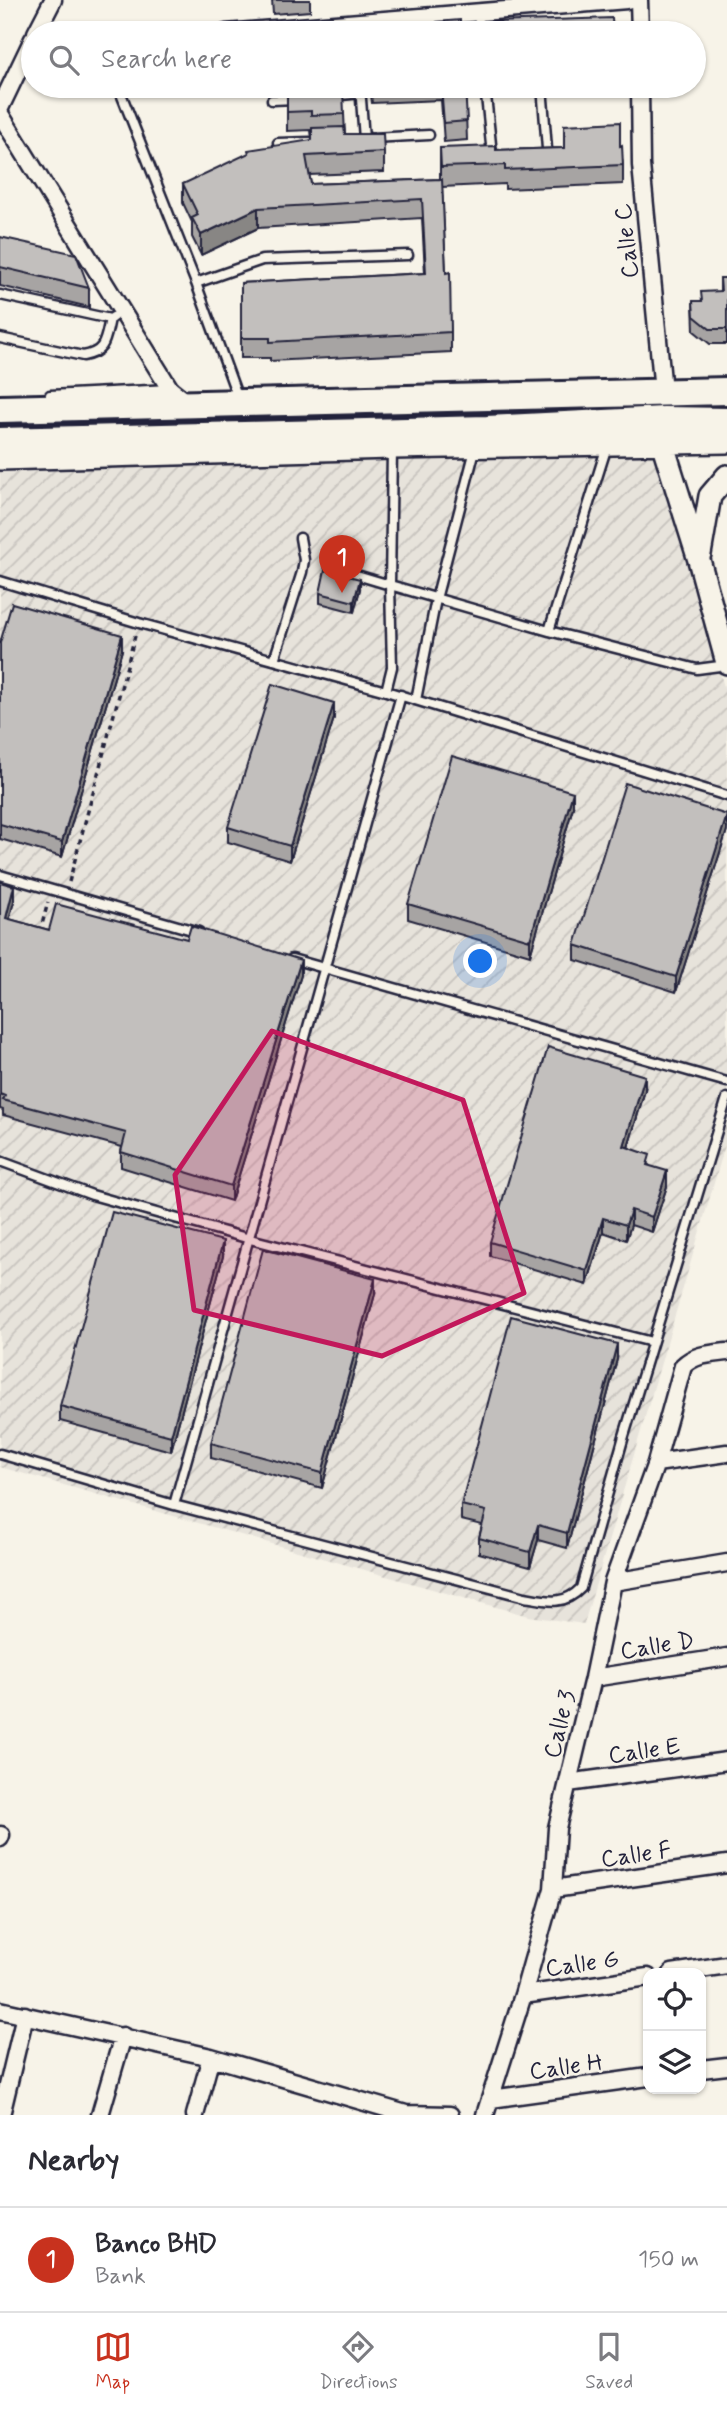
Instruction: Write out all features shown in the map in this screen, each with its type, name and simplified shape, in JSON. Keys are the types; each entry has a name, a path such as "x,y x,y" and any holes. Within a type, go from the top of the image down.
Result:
{"main road":[{"path":"0,410 727,391"},
{"path":"0,441 487,429 663,431 727,421"}],"street":[{"path":"42,21 53,0"},
{"path":"406,21 510,4 627,0"},
{"path":"639,0 640,21"},
{"path":"0,108 21,67"},
{"name":"Calle C","path":"640,98 641,165 663,391"},
{"path":"0,114 116,316 170,389 191,406"},
{"path":"663,391 663,431 727,664"},
{"path":"0,459 607,443 663,431 727,442"},
{"path":"699,560 710,496 727,476"},
{"name":"Calle 3","path":"488,2107 552,1889 557,1828 613,1582 656,1464 683,1366 699,1356 727,1352"},
{"path":"656,1464 727,1454"},
{"path":"613,1582 727,1563"},
{"name":"Calle D","path":"593,1678 727,1657"},
{"name":"Calle E","path":"568,1783 727,1761"},
{"name":"Calle F","path":"552,1889 727,1864"},
{"path":"706,1968 727,1965"},
{"name":"Calle G","path":"523,1994 643,1978"},
{"path":"0,2010 211,2057 407,2114 450,2115"},
{"path":"1,2115 25,2015"},
{"path":"100,2115 123,2036"},
{"path":"195,2115 211,2057"},
{"path":"706,2068 727,2066"},
{"name":"Calle H","path":"488,2107 643,2078"}],"lane":[{"path":"478,11 479,21"},
{"path":"123,98 196,283 240,404"},
{"path":"272,100 297,98"},
{"path":"361,98 364,139"},
{"path":"486,98 492,154"},
{"path":"542,98 547,149"},
{"path":"352,139 429,135"},
{"path":"278,143 315,141"},
{"path":"196,283 262,260 408,255"},
{"path":"0,295 116,316 100,350 94,354 83,356 0,338"},
{"path":"39,395 170,389"},
{"path":"549,631 607,443"},
{"path":"416,701 436,598 475,447"},
{"path":"386,691 392,667 392,448"},
{"path":"274,660 302,572 304,560 300,538"},
{"path":"330,567 549,631 697,669 727,664"},
{"path":"0,581 139,623 401,695 727,796"},
{"path":"174,1506 250,1239 322,967 401,695"},
{"path":"0,875 206,934"},
{"path":"284,956 727,1082"},
{"path":"0,1454 174,1506 525,1597 551,1601 571,1598 580,1588 727,1098"},
{"path":"0,1161 92,1195 250,1239 652,1342"}],"path":[{"path":"65,894 139,623"},
{"path":"38,942 51,890"}],"highlighted area":[{"path":"272,1031 463,1100 524,1293 382,1356 194,1310 175,1175"}],"shaded area":[{"path":"650,429 727,697 727,1139 584,1624 528,1616 0,1467 0,445"}],"building":[{"path":"612,18 612,21 522,21"},
{"path":"287,98 343,98 344,114 311,115 311,111 287,112"},
{"path":"442,98 466,98 467,121 444,123"},
{"path":"620,122 623,165 505,170 505,165 441,167 440,148 565,148 564,125"},
{"path":"344,127 345,134 383,134 384,152 306,156 311,184 442,179 446,273 450,272 451,332 270,342 270,338 241,338 241,283 426,273 422,199 258,208 201,235 192,218 198,215 183,184 249,153 248,150 312,140 312,128"},
{"path":"0,237 76,254 89,288 0,267"},
{"path":"720,278 727,278 727,329 710,329 694,316 693,301 702,301 701,292 721,291"},
{"path":"325,570 360,579 354,602 320,593"},
{"path":"12,603 122,635 62,842 0,824 0,643"},
{"path":"272,684 334,703 290,846 228,827"},
{"path":"452,756 573,792 530,940 408,904"},
{"path":"625,783 727,815 676,977 575,945"},
{"path":"0,882 14,886 6,918 49,930 56,904 187,939 191,926 301,960 231,1186 121,1152 126,1133 3,1100 5,1096 0,1094"},
{"path":"548,1047 645,1076 624,1146 650,1155 647,1165 667,1171 652,1217 631,1210 626,1225 603,1218 587,1271 490,1242"},
{"path":"112,1212 223,1241 171,1436 60,1406"},
{"path":"263,1249 375,1279 322,1473 211,1443"},
{"path":"511,1316 617,1344 567,1533 538,1525 530,1552 479,1538 486,1511 461,1505"}],"place":[{"name":"Banco BHD","path":"342,593"}]}
